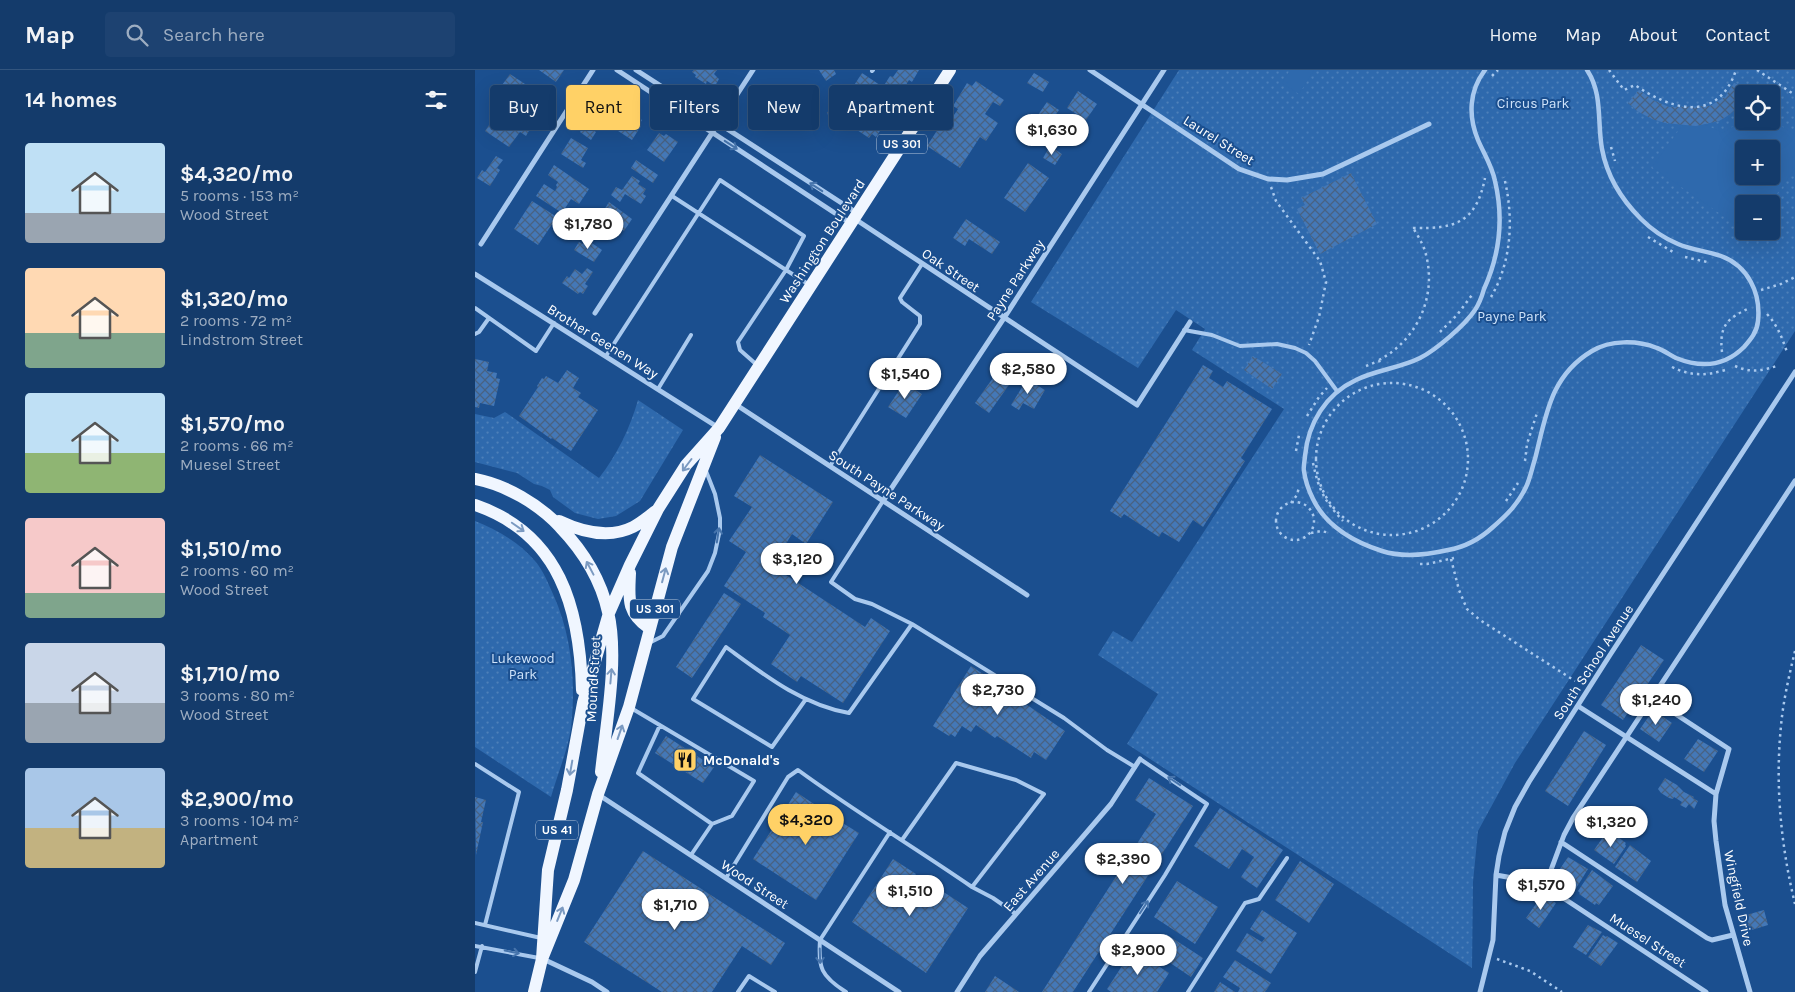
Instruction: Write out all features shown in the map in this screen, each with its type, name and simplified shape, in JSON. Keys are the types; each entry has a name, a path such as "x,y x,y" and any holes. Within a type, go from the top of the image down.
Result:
{"main road":[{"name":"Washington Boulevard","path":"583,703 609,613 658,509 686,465 719,428 735,404 950,70"},
{"name":"Washington Boulevard","path":"598,794 629,707 672,547 719,428"},
{"name":"Mound Street","path":"475,479 506,489 550,517 583,555 600,588 609,613 612,639 612,668 598,794"},
{"name":"Mound Street","path":"475,505 502,516 524,531 539,546 556,570 563,584 578,637 583,703"},
{"path":"550,517 574,529 593,533 614,532 632,527 658,509"},
{"path":"630,565 629,598 631,611 639,621 649,628"},
{"name":"US 41","path":"542,959 548,870 567,790 583,703"},
{"name":"US 41","path":"534,992 542,959 573,880 598,794"}],"street":[{"path":"481,244 593,70"},
{"path":"617,70 713,133 854,218"},
{"path":"636,70 659,85"},
{"path":"738,94 753,70"},
{"name":"Laurel Street","path":"1091,70 1239,169 1268,179 1287,180 1323,174 1429,124"},
{"name":"Payne Parkway","path":"883,501 1164,70"},
{"path":"1485,70 1473,91 1471,109 1477,139 1491,167 1496,184 1501,218 1498,252 1487,285 1475,310 1453,334 1421,358 1363,377 1337,391 1325,403 1313,424 1306,444 1303,470 1314,501 1335,528 1363,544 1395,555 1431,554 1463,547 1488,532 1513,509 1527,485 1545,416 1556,390 1570,367 1595,349 1619,342 1645,344 1698,364 1716,364 1736,355 1753,338 1758,325 1758,302 1756,291 1745,273 1733,261 1717,254 1675,243 1643,222 1613,182 1602,150 1597,95 1592,77 1587,70"},
{"path":"595,313 715,130"},
{"path":"728,130 854,218"},
{"name":"Oak Street","path":"854,218 1137,405 1184,330"},
{"name":"Brother Geenen Way","path":"475,274 719,428"},
{"path":"1184,330 1190,322"},
{"name":"South School Avenue","path":"1480,992 1493,940 1495,875 1505,832 1515,807 1529,782 1795,372"},
{"name":"South Payne Parkway","path":"735,404 1027,595"},
{"path":"1545,886 1561,842 1573,818 1795,481"},
{"name":"Wingfield Drive","path":"1651,698 1729,749 1716,794 1715,822 1719,867 1733,935 1750,992"},
{"path":"1578,706 1716,794"},
{"name":"East Avenue","path":"958,992 980,956 1111,804 1140,759"},
{"name":"Wood Street","path":"598,794 820,940 889,989 899,992"},
{"path":"1561,842 1707,938 1712,940 1733,935"},
{"name":"Muesel Street","path":"1495,875 1535,882 1545,886 1707,992"},
{"path":"542,959 592,982 607,992"}],"lane":[{"path":"606,356 720,180 804,236 786,270 739,342 740,350 759,366"},
{"path":"671,196 810,286"},
{"path":"830,466 920,324 920,316 901,302 900,298 922,264"},
{"path":"475,308 536,351 554,324"},
{"path":"475,334 479,332 489,318"},
{"path":"1184,330 1212,335 1240,346 1277,344 1295,348 1306,353 1321,368 1337,391"},
{"path":"658,389 691,335"},
{"path":"645,645 663,636 708,571 715,553 720,530 720,518 715,494 704,467"},
{"path":"883,501 831,582 855,600 872,604 912,624 1064,718 1107,750 1135,767"},
{"path":"806,699 772,747 693,699 726,647 770,678 806,699 834,711 849,713 912,624"},
{"path":"629,707 754,781 732,816 712,824 691,855"},
{"path":"660,725 638,773 712,824"},
{"path":"1089,992 1165,875 1207,804 1140,759"},
{"path":"902,840 956,763 1016,780 1044,794 972,886"},
{"path":"475,764 519,792 485,926"},
{"path":"726,878 788,777 798,770 848,806 1016,914"},
{"path":"846,992 822,972 819,960 820,940 890,832"},
{"path":"1188,992 1245,903 1259,899 1287,858"},
{"path":"475,923 543,938"},
{"path":"475,946 542,959"},
{"path":"475,972 482,946"},
{"path":"738,992 749,976 775,992"}],"path":[{"path":"1488,82 1498,70"},
{"path":"1609,70 1624,90 1635,85 1653,97 1671,105 1686,107 1709,104 1719,98 1732,83 1736,70"},
{"path":"1757,70 1795,95"},
{"path":"1610,142 1617,166"},
{"path":"1488,302 1497,288 1506,262 1509,236 1509,195 1503,172"},
{"path":"1357,369 1376,362 1403,344 1421,319 1429,287 1428,263 1424,247 1413,228 1442,228 1465,219 1478,202 1485,177 1487,184"},
{"path":"1268,179 1276,201 1320,261 1326,282 1319,318 1306,353"},
{"path":"1645,235 1676,254"},
{"path":"1685,257 1713,263"},
{"path":"1756,291 1795,277"},
{"path":"1761,282 1765,289"},
{"path":"1439,334 1457,315 1473,293"},
{"path":"1722,352 1720,340 1724,325 1732,317 1750,308 1749,316"},
{"path":"1767,314 1775,322 1787,352"},
{"path":"1714,354 1728,348"},
{"path":"1376,362 1390,360"},
{"path":"1735,366 1745,371 1756,371 1779,365"},
{"path":"1363,534 1343,521 1328,504 1317,481 1313,462 1314,448 1319,430 1328,412 1354,389 1373,381"},
{"path":"1305,418 1331,383"},
{"path":"1380,384 1410,384 1437,397 1458,419 1468,447 1467,477 1454,504 1432,524 1404,534 1374,533 1347,520 1326,498 1316,470 1319,440 1331,415 1341,402 1353,394 1380,384"},
{"path":"1524,464 1527,444 1539,405"},
{"path":"1295,458 1300,434"},
{"path":"1298,480 1297,495 1291,503 1281,508 1277,514 1276,522 1278,529 1282,535 1296,540 1321,531 1331,533 1326,529"},
{"path":"1502,506 1518,482"},
{"path":"1291,503 1302,503 1308,507 1317,520"},
{"path":"1309,534 1313,528 1313,516"},
{"path":"1416,564 1427,564 1460,556"},
{"path":"1451,559 1459,590 1467,609 1480,620 1575,681"},
{"path":"1795,652 1781,726 1778,800 1789,878 1795,904"},
{"path":"1490,956 1530,971 1562,992"}],"green space":[{"name":"Payne Park","path":"1179,70 1795,70 1795,331 1515,763 1478,831 1473,882 1472,968 1127,744 1158,694 1098,655 1113,631 1132,642 1284,409 1192,350 1205,329 1176,310 1138,368 1031,302"},
{"path":"1290,70 1314,70 1299,94 1282,83"},
{"path":"1695,120 1723,133 1735,125 1735,130 1780,130 1780,125 1795,135 1795,168 1776,195 1735,195 1735,224 1652,167 1684,123"},
{"path":"638,400 683,430 640,501 616,516 598,519 575,513 553,497 550,490 534,484 517,473 475,462 475,414 494,418 505,412 599,478 612,460 622,441"},
{"name":"Lukewood Park","path":"475,521 507,537 535,561 549,585 565,626 573,676 571,728 551,797 475,747"}],"building":[{"path":"539,70 564,70 556,82"},
{"path":"694,70 717,70 714,74 719,79 716,85 707,81 706,84 695,77 696,75 692,72"},
{"path":"819,70 834,70 836,74 826,81"},
{"path":"898,70 919,70 912,82 909,80 906,85 884,85 890,76 893,77"},
{"path":"862,73 880,85 854,85"},
{"path":"1034,73 1049,82 1043,92 1027,83"},
{"path":"510,74 526,85 502,85"},
{"path":"976,81 1004,100 1000,106 993,102 985,114 998,123 986,141 980,137 960,168 927,146 937,130 953,130 953,116 958,109 953,106 967,83 972,86"},
{"path":"1734,83 1739,85 1735,85 1735,110 1719,121 1696,126 1665,123 1652,119 1637,111 1628,103 1639,90 1653,100 1669,107 1710,106 1725,97"},
{"path":"1078,91 1097,104 1086,120 1067,108"},
{"path":"1047,102 1059,110 1045,130 1033,122"},
{"path":"490,124 490,130 529,130 526,136 520,132 509,147 485,131"},
{"path":"582,130 594,130 596,132 591,140 580,132"},
{"path":"617,130 638,130 632,140"},
{"path":"857,130 881,130 876,137 872,134 869,138"},
{"path":"659,133 664,136 666,134 678,142 664,162 647,150"},
{"path":"571,138 588,148 581,160 586,163 583,168 561,154"},
{"path":"1050,146 1062,154 1055,165 1043,158"},
{"path":"496,156 503,160 497,168 500,170 490,186 477,178 482,170 485,172"},
{"path":"636,160 658,175 653,183 631,168"},
{"path":"1028,163 1049,178 1025,212 1004,198"},
{"path":"554,165 589,189 579,204 571,199 562,213 536,196 544,184 555,191 558,182 548,175"},
{"path":"1351,173 1377,224 1320,254 1297,209 1305,205 1301,198"},
{"path":"632,176 640,181 638,184 646,189 643,194 646,196 641,204 625,194 620,202 611,195 616,187 622,190"},
{"path":"532,201 557,217 538,245 514,229"},
{"path":"609,202 632,219 624,231 601,215"},
{"path":"966,219 1000,242 992,254 969,239 965,246 953,238"},
{"path":"586,239 602,250 594,262 574,250 579,242 583,244"},
{"path":"587,268 593,272 585,284 588,286 583,294 580,292 578,294 562,283 567,276 569,278 575,269 582,274"},
{"path":"1253,356 1282,374 1272,389 1244,370"},
{"path":"475,359 489,362 487,371 497,373 496,378 500,379 494,406 480,403 479,408 475,407"},
{"path":"1203,365 1213,371 1209,378 1223,387 1227,381 1272,409 1241,458 1245,461 1203,527 1193,520 1179,542 1162,532 1159,537 1124,514 1121,518 1110,511"},
{"path":"1000,368 1014,378 989,413 975,403"},
{"path":"567,370 579,378 573,388 581,393 578,397 598,410 571,451 519,416 542,378 544,379 546,376 558,383"},
{"path":"1027,379 1045,390 1034,409 1023,403 1019,410 1011,405"},
{"path":"904,383 922,394 906,418 888,407"},
{"path":"760,455 833,502 806,544 792,534 774,563 788,572 786,575 865,627 871,618 890,631 843,703 801,676 797,682 771,664 790,635 763,617 765,613 724,586 746,552 729,541 752,507 734,496"},
{"path":"724,593 741,604 692,678 676,667"},
{"path":"1641,645 1664,660 1623,720 1601,705"},
{"path":"971,666 1065,731 1046,760 1034,752 1031,758 976,725 971,732 962,726 955,737 951,734 949,736 933,726"},
{"path":"1653,710 1672,723 1659,742 1640,729"},
{"path":"1584,731 1606,745 1568,806 1545,791"},
{"name":"McDonald's","path":"666,736 714,767 703,783 655,753"},
{"path":"1698,739 1718,751 1704,772 1684,759"},
{"path":"1149,778 1193,806 1073,992 1042,992 1156,814 1135,800"},
{"path":"1665,778 1698,801 1694,809 1689,804 1686,808 1680,805 1682,802 1674,797 1673,799 1669,798 1661,793 1658,789"},
{"path":"796,792 823,810 826,804 835,810 831,816 859,833 816,900 753,859"},
{"path":"475,797 486,800 476,855"},
{"path":"1220,808 1283,850 1257,888 1241,877 1254,857 1242,849 1229,869 1194,846"},
{"path":"1606,833 1617,839 1618,837 1626,843 1614,864 1594,850"},
{"path":"1630,845 1651,861 1637,882 1615,867"},
{"path":"643,851 785,943 771,965 742,946 712,992 662,992 584,942"},
{"path":"1568,857 1588,869 1575,890 1555,876"},
{"path":"893,859 916,874 910,883 927,894 933,885 968,908 926,973 852,922"},
{"path":"1300,861 1334,884 1309,923 1275,900"},
{"path":"1592,870 1613,886 1599,905 1596,903 1595,905 1579,894 1578,891"},
{"path":"1177,881 1218,907 1195,944 1154,917"},
{"path":"1543,894 1556,903 1539,928 1526,918"},
{"path":"1262,910 1297,933 1271,974 1236,951 1247,933 1262,942 1265,938 1250,929"},
{"path":"1764,910 1768,925 1742,933 1739,917"},
{"path":"1588,925 1602,932 1586,955 1573,947"},
{"path":"1166,934 1203,958 1191,977 1154,952"},
{"path":"1603,935 1618,943 1601,966 1588,957"},
{"path":"1133,949 1169,973 1157,992 1111,992 1107,989"},
{"path":"1235,960 1271,983 1265,992 1238,992 1240,988 1223,977"},
{"path":"995,976 1019,992 985,992"},
{"path":"1220,982 1235,992 1214,992"}],"place":[{"name":"McDonald's","path":"685,760"}],"park label":[{"name":"Circus Park","path":"1533,103"}]}
